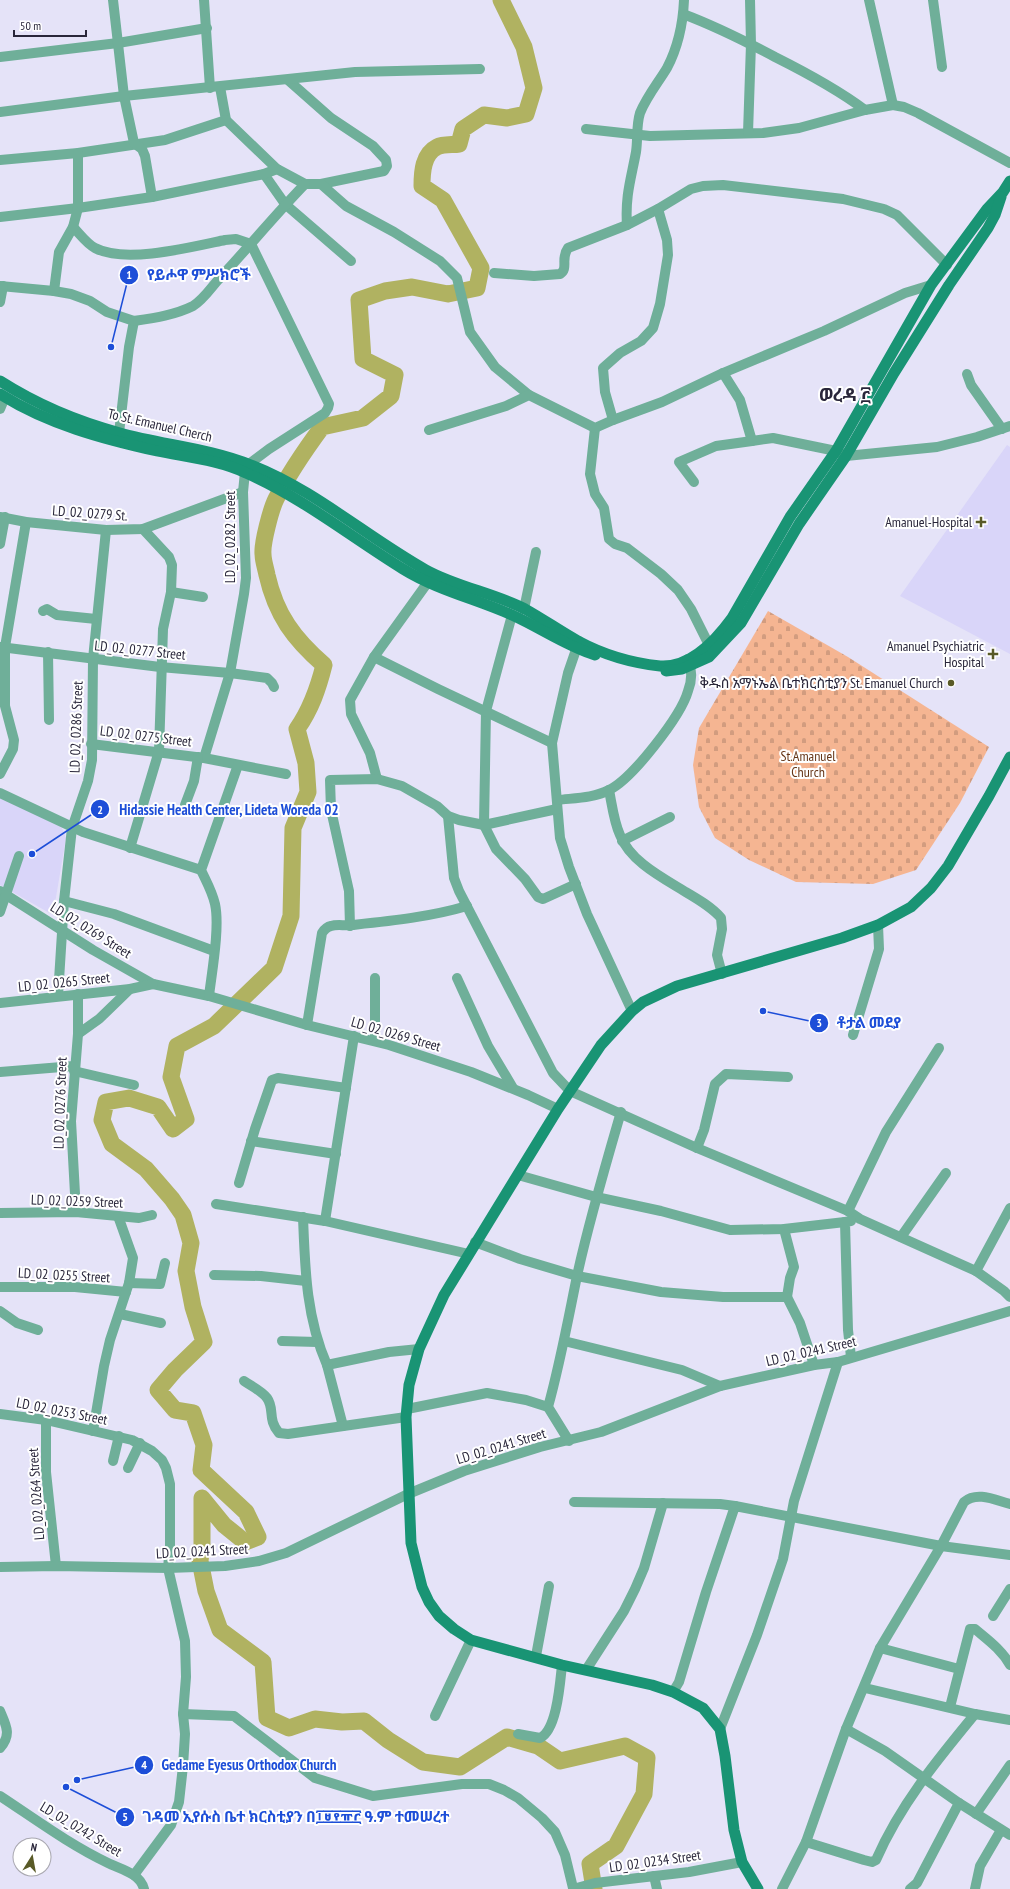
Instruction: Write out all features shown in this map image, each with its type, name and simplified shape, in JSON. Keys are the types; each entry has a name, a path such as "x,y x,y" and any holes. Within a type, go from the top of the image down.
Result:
{"main road":[{"path":"689,662 709,645 732,618 790,517 841,453 995,214 1010,181"},
{"path":"299,494 405,570 428,582 512,615 577,645 635,662 661,666 710,657 741,623 841,453 931,285 987,209 1006,192"},
{"name":"To St. Emanuel Cherch","path":"0,381 33,400 75,418 119,433 212,453 270,478 299,494"},
{"name":"To St. Emanuel Cherch","path":"3,396 26,408 88,433 116,442 247,468"},
{"path":"299,494 402,556 430,571 524,609 577,645"},
{"path":"758,1889 742,1862 734,1830 725,1756 720,1730 703,1708 673,1692 562,1665 536,1656 471,1640 454,1629 439,1616 428,1602 422,1587 411,1543 406,1413 410,1385 419,1349 436,1308 475,1242 558,1109 601,1044 632,1011 643,1002 677,986 842,938 878,925 910,907 931,888 948,866 1010,757"}],"street":[{"path":"113,0 124,96 134,143 142,149 145,156 152,197"},
{"path":"204,0 206,28 215,88 226,120 277,169 305,184 321,184 384,171 387,166 386,160 373,146 331,118 288,80"},
{"path":"627,225 626,206 628,186 636,150 636,134 643,107 674,53 683,14 684,0"},
{"path":"748,133 751,44 750,0"},
{"path":"869,0 893,105"},
{"path":"933,0 942,67"},
{"path":"683,14 751,44 816,78 845,95 865,110"},
{"path":"0,57 118,43 206,28"},
{"path":"0,112 124,96 215,88 368,71 480,68"},
{"path":"586,129 650,136 748,133 799,128 865,110 893,105 904,107 918,113 1010,163"},
{"path":"0,160 78,153 134,143 165,140 226,120"},
{"path":"54,291 59,252 73,226 78,208 78,153"},
{"path":"0,217 78,208 152,197 264,174 277,169"},
{"path":"264,174 285,204 351,261"},
{"path":"0,302 1,286 71,294 90,301 107,312 134,321 165,316 182,311 195,305 251,244 285,204 305,184"},
{"path":"321,184 346,206 394,232 440,261 457,278 463,297 465,315 470,332 495,367 529,395 595,428 662,402 723,373 824,331 905,293 931,285"},
{"path":"494,273 534,276 560,274 564,271 565,267 563,258 568,248 627,225 658,210 691,189 703,186 723,185 850,201 870,205 897,215 947,265"},
{"path":"614,420 605,392 603,368 620,353 641,341 652,328 660,304 668,255 667,240 658,210"},
{"path":"73,226 93,247 102,251 124,255 155,253 236,239 251,244 326,397 328,408 325,413 269,449 247,468"},
{"path":"119,433 134,321"},
{"path":"723,373 740,400 752,440"},
{"path":"694,482 679,462 716,446 773,438 841,453 937,447 1006,427 971,385 967,374"},
{"path":"429,430 506,406 529,395"},
{"path":"0,409 3,396"},
{"path":"595,428 590,474 595,494 604,508 609,539 632,553 661,574 678,590 691,609 709,645"},
{"name":"LD_02_0282 Street","path":"201,757 230,673 246,578 243,492 247,468"},
{"name":"LD_02_0279 St.","path":"3,517 26,522 106,530 143,529 243,492"},
{"path":"0,544 3,517"},
{"path":"0,774 13,749 14,740 5,706 3,647 26,522"},
{"path":"130,848 159,751 160,667 163,629 171,592 172,565 169,557 143,529"},
{"name":"LD_02_0286 Street","path":"58,996 64,901 72,828 88,781 92,760 93,659 106,530"},
{"path":"524,609 536,552"},
{"path":"377,779 370,753 351,714 350,700 374,656 428,582"},
{"path":"171,592 203,597"},
{"path":"43,611 47,610 57,615 96,619"},
{"path":"512,615 486,711 484,825 496,849 526,879 538,897 543,899 548,898 576,884"},
{"path":"577,645 568,674 552,743 560,838 568,867 587,914 632,1011"},
{"name":"LD_02_0277 Street","path":"3,647 160,667 230,673"},
{"path":"48,652 49,720"},
{"path":"374,656 438,690 552,743"},
{"path":"350,926 349,891 331,810 330,780 377,779 402,786 417,793 437,806 448,816 459,820 484,825 609,790 634,771 677,715 688,692 689,662"},
{"path":"230,673 267,678 272,682 274,687"},
{"name":"LD_02_0275 Street","path":"91,744 201,757 286,774"},
{"name":"LD_02_0275 Street","path":"185,805 201,757"},
{"path":"200,870 238,765"},
{"path":"609,790 622,841 638,859 657,874 689,894 721,918 722,923 717,954 722,974"},
{"path":"0,793 72,828 200,870 211,889 215,905 214,951 210,996"},
{"path":"448,816 454,878 553,1073 570,1091 621,1112 697,1148 848,1211 860,1219 976,1270 1008,1291"},
{"path":"622,841 670,817"},
{"path":"0,912 3,892 19,856"},
{"name":"LD_02_0269 Street","path":"3,892 93,950 153,984 210,996 307,1025 375,1041 439,1061 512,1088 558,1109"},
{"path":"64,901 114,914 214,951"},
{"path":"307,1025 322,933 325,928 331,925 350,926 418,917 467,906"},
{"path":"853,1035 879,949 878,925"},
{"path":"375,978 375,1041"},
{"path":"457,978 488,1046 512,1088"},
{"name":"LD_02_0265 Street","path":"0,1002 130,989 153,984"},
{"name":"LD_02_0265 Street","path":"78,1034 99,1019 130,989"},
{"name":"LD_02_0276 Street","path":"76,1212 71,1122 74,1069 78,1034 78,994"},
{"path":"325,1220 354,1036"},
{"path":"848,1211 886,1132 939,1048"},
{"path":"0,1072 74,1069 134,1085"},
{"path":"697,1148 704,1130 715,1084 719,1079 726,1074 788,1077"},
{"path":"239,1183 272,1080 278,1078 346,1088"},
{"path":"548,1407 596,1197 621,1112"},
{"path":"252,1141 336,1154"},
{"path":"901,1237 946,1172"},
{"path":"518,1175 596,1197 661,1211 730,1230 784,1229 860,1219"},
{"path":"216,1204 325,1220 469,1254"},
{"path":"976,1270 1010,1208"},
{"name":"LD_02_0259 Street","path":"0,1213 76,1212 139,1218 152,1215"},
{"path":"93,1431 105,1359 128,1288 133,1258 118,1216"},
{"path":"303,1217 306,1281 317,1342 327,1365 343,1426"},
{"path":"845,1222 848,1330 851,1357"},
{"path":"784,1229 794,1267 790,1278 787,1297 800,1323 814,1365"},
{"path":"475,1242 520,1259 577,1276 661,1292 723,1297 787,1297"},
{"name":"LD_02_0255 Street","path":"0,1287 128,1288 160,1284 165,1263"},
{"path":"214,1275 261,1276 306,1281"},
{"name":"LD_02_0241 Street","path":"0,1567 56,1566 168,1568 225,1566 259,1562 286,1554 408,1494 464,1471 540,1447 569,1441 600,1432 720,1386 814,1365 838,1362 1010,1310"},
{"path":"0,1311 17,1323 38,1330"},
{"path":"120,1314 161,1323"},
{"path":"282,1341 317,1342"},
{"path":"564,1341 682,1370 720,1386"},
{"path":"327,1365 389,1352 419,1349"},
{"path":"720,1730 757,1635 783,1559 794,1502 838,1362"},
{"path":"244,1381 266,1396 269,1402 272,1425 279,1433 288,1434 343,1426 487,1394 526,1400 548,1407 569,1441"},
{"name":"LD_02_0253 Street","path":"0,1414 46,1420 119,1436 140,1443 152,1451 162,1460 166,1468 170,1484 170,1546 168,1568 185,1641 186,1677 183,1714 185,1734 179,1802 171,1825 134,1874"},
{"name":"LD_02_0264 Street","path":"46,1420 46,1472 56,1566"},
{"name":"LD_02_0253 Street","path":"113,1461 119,1436"},
{"path":"128,1468 140,1443"},
{"path":"782,1889 806,1842 846,1729 865,1688 880,1648 941,1546 964,1502 970,1497 976,1495 1010,1504"},
{"path":"574,1502 720,1504 941,1546 1010,1556"},
{"path":"586,1670 624,1611 635,1589 644,1568 663,1503"},
{"path":"673,1692 679,1682 706,1592 735,1506"},
{"path":"536,1656 549,1586"},
{"path":"993,1616 1010,1589"},
{"path":"950,1707 969,1631 972,1628 991,1642 1007,1658 1010,1665"},
{"path":"435,1716 471,1640"},
{"path":"880,1648 959,1669"},
{"path":"518,1734 540,1738 547,1732 559,1701 562,1665"},
{"path":"865,1688 975,1714 1010,1720"},
{"path":"0,1710 8,1727 8,1734 6,1741 0,1748"},
{"path":"183,1714 234,1716 315,1778 373,1796 462,1784 489,1784 504,1790 518,1798 542,1818 555,1832 565,1855 576,1888"},
{"path":"806,1842 864,1860 872,1862 876,1860 904,1806 923,1777 975,1714"},
{"path":"846,1729 885,1751 959,1803 1008,1833 980,1866 975,1889"},
{"path":"976,1814 1010,1765"},
{"name":"LD_02_0242 Street","path":"0,1796 74,1844 107,1863 134,1874"},
{"path":"910,1889 917,1883 959,1803"},
{"name":"LD_02_0234 Street","path":"576,1888 595,1883 654,1876 742,1862"},
{"path":"134,1874 143,1885 144,1889"},
{"path":"654,1876 657,1889"}],"shaded area":[{"name":"Amanuel-Hospital","path":"1007,445 1010,447 1010,654 900,596"},
{"path":"0,796 61,827 63,830 66,838 53,915 0,885"}],"green space":[{"name":"St.Amanuel Church","path":"768,611 848,657 989,747 960,803 916,870 873,884 796,882 749,860 715,838 699,807 693,765 699,728"}],"waterway":[{"path":"501,0 524,47 534,88 526,114 507,118 484,115 463,129 459,144 442,145 432,150 426,159 422,175 422,186 443,200 481,268 477,288 448,294 412,287 385,291 359,300 363,359 395,375 391,396 363,418 322,427 309,444 281,489 274,504 267,526 263,557 275,602 295,636 324,665 314,698 297,729 306,763 308,792 293,828 291,916 274,968 214,1026 177,1046 171,1077 186,1119 173,1129 158,1107 129,1098 106,1102 102,1120 112,1144 146,1169 172,1199 183,1215 191,1243 186,1271 193,1307 204,1342 175,1370 158,1390 175,1410 193,1413 204,1445 201,1470 246,1512 258,1537 245,1542 224,1525 202,1498 202,1545 200,1561 206,1591 220,1630 263,1662 267,1718 289,1728 315,1719 342,1722 364,1721 388,1740 423,1762 460,1767 507,1737 538,1746 560,1761 625,1746 647,1758 644,1794 616,1846 590,1864 594,1889"}],"place":[{"name":"የይሖዋ ምሥክሮች","path":"111,347"},
{"name":"Amanuel-Hospital","path":"981,522"},
{"name":"Amanuel Psychiatric Hospital","path":"993,654"},
{"name":"ቅዱስ አማኑኤል ቤተክርስቲያን St. Emanuel Church","path":"951,683"},
{"name":"Hidassie Health Center, Lideta Woreda 02","path":"32,854"},
{"name":"ቶታል መደያ","path":"763,1011"},
{"name":"Gedame Eyesus Orthodox Church","path":"77,1780"},
{"name":"ገዳመ ኢየሱስ ቤተ ክርስቲያን በ፲፱፻፹፫ ዓ.ም ተመሠረተ","path":"66,1787"}],"district":[{"name":"ወረዳ ፫","path":"845,394"}]}
